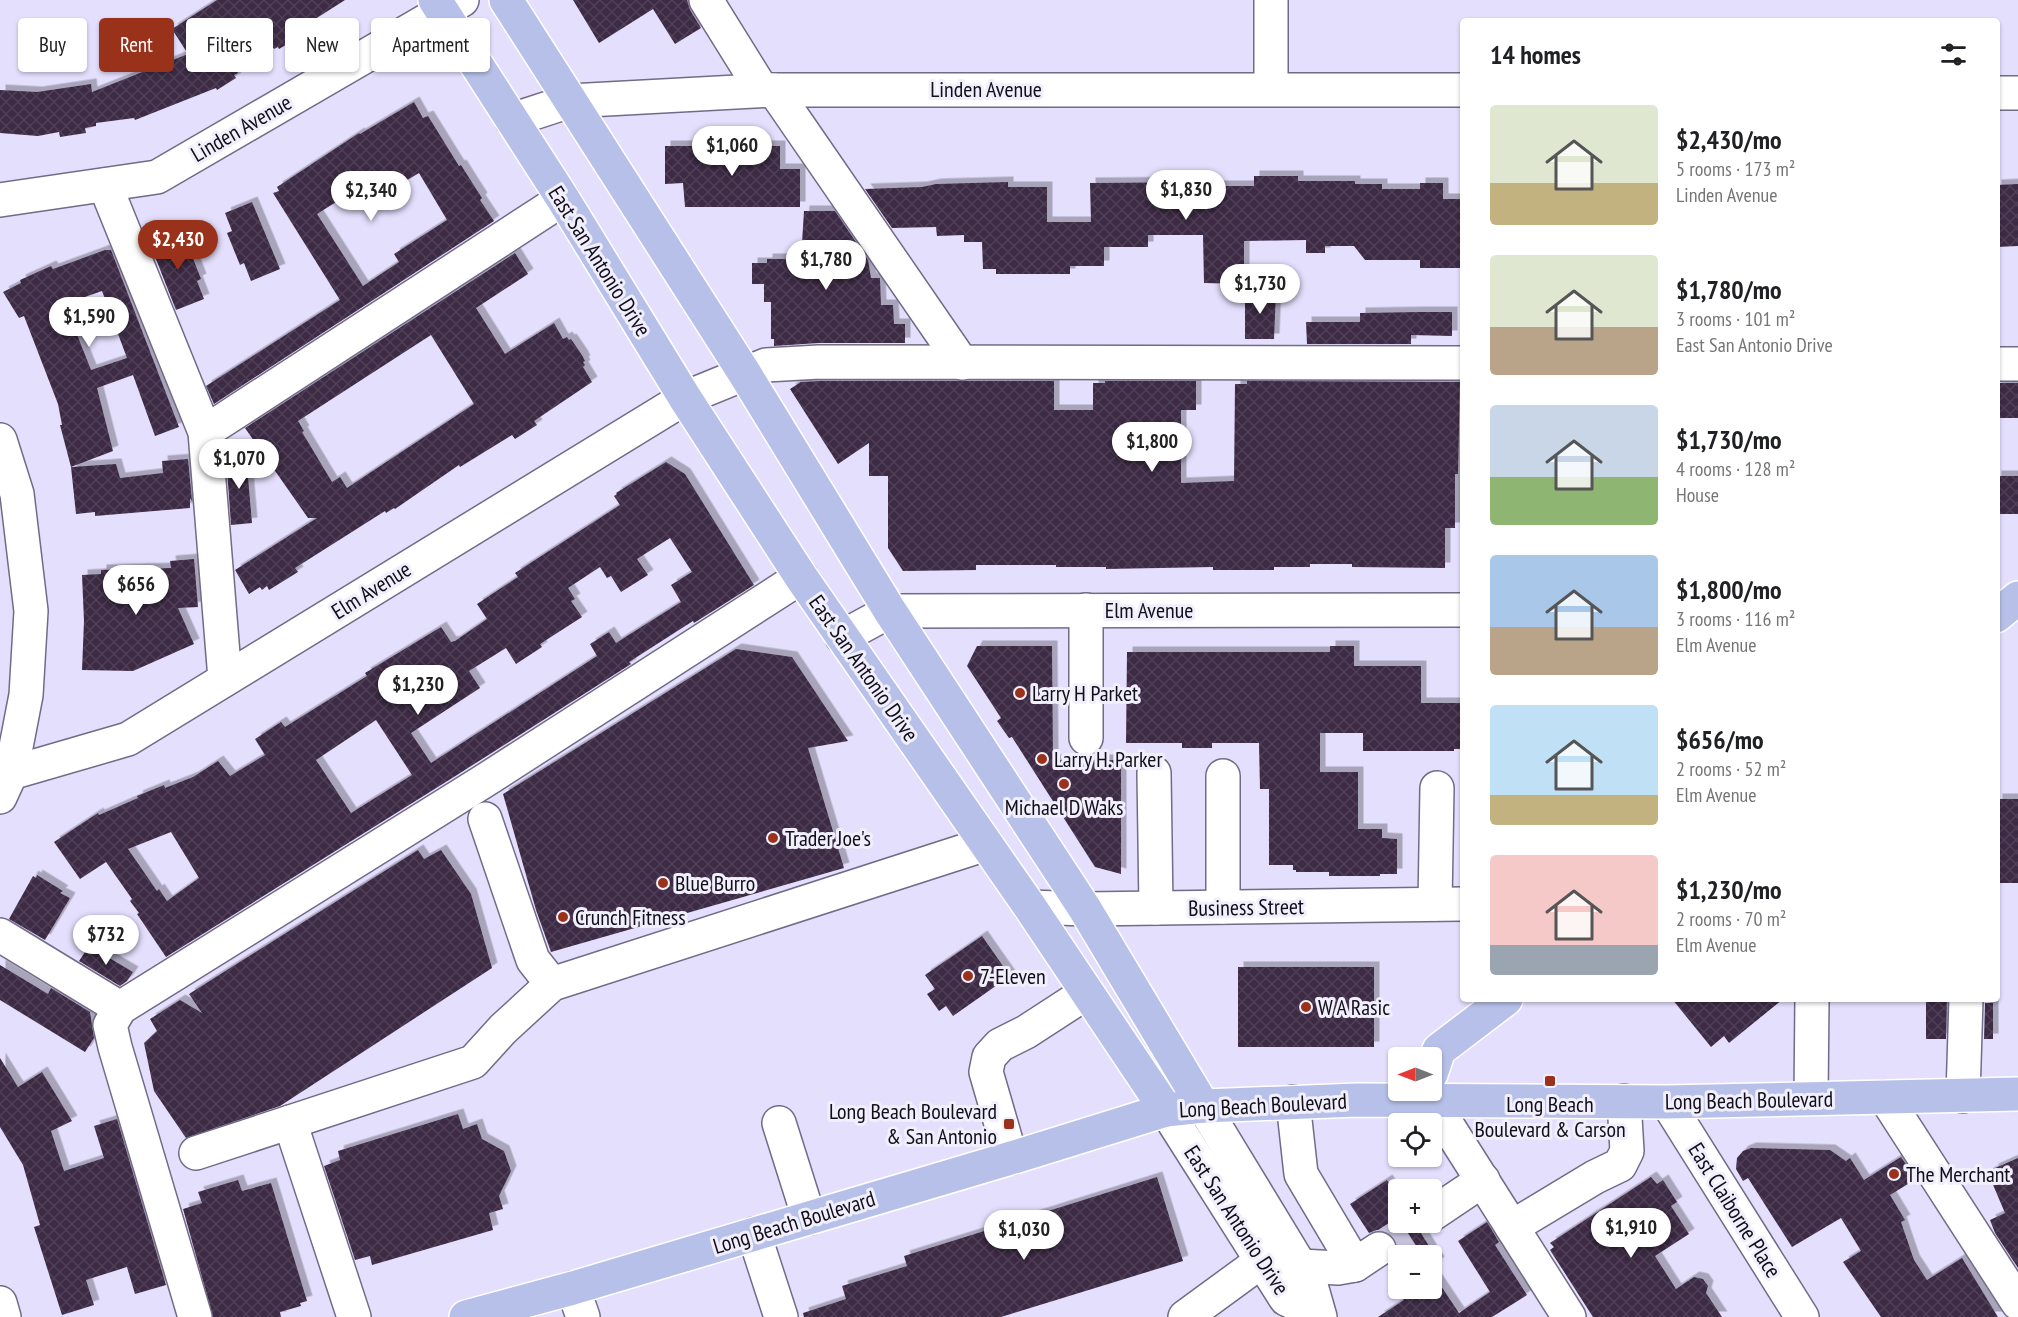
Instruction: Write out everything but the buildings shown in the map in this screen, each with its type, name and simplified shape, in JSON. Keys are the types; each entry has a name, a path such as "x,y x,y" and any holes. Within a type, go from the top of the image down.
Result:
{"main road":[{"name":"East San Antonio Drive","path":"506,0 745,374 890,611 1085,909 1203,1106"},
{"name":"East San Antonio Drive","path":"447,4 512,120 685,398 801,577 1166,1110"},
{"path":"1442,1048 1502,1002"},
{"name":"Long Beach Boulevard","path":"1442,1092 1667,1102 2018,1094"},
{"name":"Long Beach Boulevard","path":"466,1317 578,1302 754,1234 1166,1110 1388,1094"}],"street":[{"path":"706,0 962,363"},
{"path":"1271,0 1272,89"},
{"name":"Linden Avenue","path":"0,200 157,177 447,4"},
{"name":"Linden Avenue","path":"512,120 570,101 768,90 1460,90"},
{"path":"2000,93 2018,93"},
{"path":"105,185 205,432 225,679"},
{"path":"205,432 562,200"},
{"name":"Elm Avenue","path":"5,785 128,739 685,398 766,365 819,362 1460,363"},
{"path":"2000,364 2018,364"},
{"path":"0,441 17,494 31,611 26,695 5,785"},
{"path":"195,1317 115,1047 111,1025 120,1008 503,769 801,577"},
{"path":"1086,610 1086,738"},
{"name":"Elm Avenue","path":"842,637 890,611 1460,610"},
{"path":"1154,773 1156,908"},
{"path":"1223,776 1223,907"},
{"path":"1437,788 1449,904"},
{"path":"485,819 533,960 552,984"},
{"path":"196,1153 473,1062 503,1029 552,984 986,844"},
{"name":"Business Street","path":"1029,908 1449,904"},
{"path":"0,935 120,1008"},
{"path":"1011,1158 986,1072 989,1057 1000,1045 1026,1032 1086,993"},
{"path":"1811,1098 1812,1002"},
{"path":"1963,1096 1966,1002"},
{"path":"1885,1097 2018,1303"},
{"path":"1434,1101 1569,1317"},
{"path":"1512,1227 1620,1164 1627,1151 1624,1101"},
{"path":"1293,1102 1301,1174 1367,1257 1338,1268 1300,1266"},
{"name":"East Claiborne Place","path":"1667,1102 1802,1317"},
{"name":"East San Antonio Drive","path":"1203,1106 1310,1282 1319,1315"},
{"name":"East San Antonio Drive","path":"1166,1110 1286,1299 1319,1315"},
{"path":"779,1123 809,1218"},
{"path":"280,1125 332,1317"},
{"path":"280,1125 354,1317"},
{"path":"1442,1208 1483,1180"},
{"path":"754,1234 781,1317"},
{"path":"1185,1317 1263,1260"},
{"path":"0,1303 4,1317"}],"tunnel":[{"path":"1379,1249 1404,1233"}],"place":[{"name":"Larry H Parket","path":"1020,693"},
{"name":"Larry H. Parker","path":"1042,759"},
{"name":"Michael D Waks","path":"1064,784"},
{"name":"Trader Joe's","path":"773,838"},
{"name":"Blue Burro","path":"663,883"},
{"name":"Crunch Fitness","path":"563,917"},
{"name":"7-Eleven","path":"968,976"},
{"name":"W A Rasic","path":"1306,1007"},
{"name":"Long Beach Boulevard & Carson","path":"1550,1081"},
{"name":"Long Beach Boulevard & San Antonio","path":"1009,1124"},
{"name":"The Merchant","path":"1894,1174"}]}
